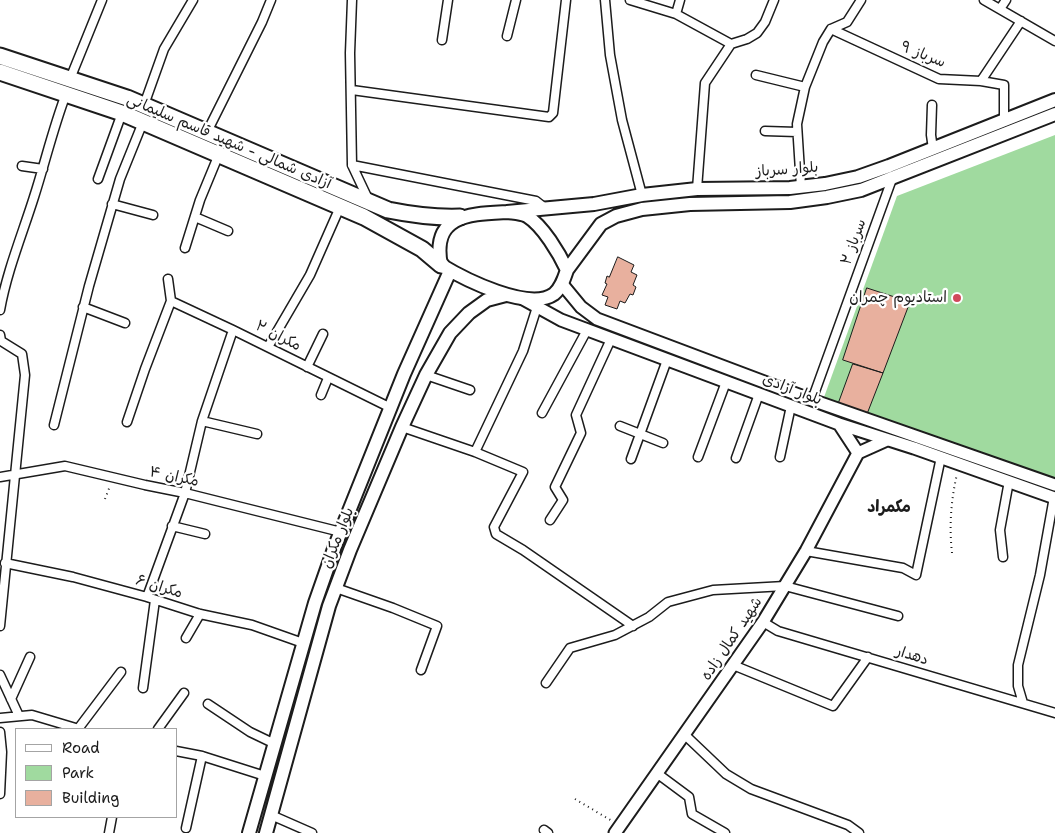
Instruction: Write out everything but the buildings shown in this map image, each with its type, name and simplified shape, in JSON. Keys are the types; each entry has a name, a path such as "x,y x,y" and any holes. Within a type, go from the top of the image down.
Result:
{"highway":[{"name":"آزادی شمالی - شهید قاسم سلیمانی","path":"0,56 144,105 388,210 438,218 460,217"},
{"name":"آزادی شمالی - شهید قاسم سلیمانی","path":"0,72 122,113 340,206 383,226 422,249 446,268"}],"main road":[{"name":"بلوار سرباز","path":"507,212 594,204 642,195 697,190 801,187 858,177 1055,100"},
{"name":"بلوار سرباز","path":"567,270 601,224 616,216 642,209 690,204 790,202 861,190 1055,114"},
{"path":"507,212 525,215 536,223 561,258 567,270 562,284 553,294 540,299 523,300 506,295 446,268 438,251 441,238 447,226 460,217 507,212"},
{"name":"بلوار مکران","path":"250,833 315,603 341,532 446,268"},
{"name":"بلوار آزادی","path":"562,284 581,307 597,319 812,400 1055,485"},
{"name":"بلوار مکران","path":"266,833 329,606 350,550 402,427 426,375 450,333 469,313 487,300 506,295"},
{"name":"بلوار آزادی","path":"523,300 561,320 838,424 941,457 1055,497"},
{"path":"415,350 421,347 429,350 432,352 434,362"},
{"path":"838,424 858,453 887,440"},
{"name":"شهید کمال زاده","path":"618,829 763,622 806,551 858,453"}],"street":[{"path":"70,79 102,0"},
{"path":"144,105 164,49 193,0"},
{"path":"207,132 271,0"},
{"path":"352,0 350,53 352,166 370,203"},
{"path":"442,40 448,0"},
{"path":"507,36 516,0"},
{"path":"352,90 549,118 553,112 566,0"},
{"path":"605,0 610,55 622,120 642,195"},
{"path":"630,0 676,14 731,44"},
{"path":"676,14 680,0"},
{"path":"697,190 705,83 731,44 747,39 757,32 765,22 774,0"},
{"path":"801,187 797,124 805,87 823,42 831,29 847,22 861,0"},
{"path":"984,0 1055,41"},
{"path":"1000,9 1006,0"},
{"path":"981,81 1020,21"},
{"name":"سرباز ۹","path":"831,29 939,79 981,81 1004,85 1004,120"},
{"path":"756,75 805,87"},
{"path":"0,310 4,285 66,94"},
{"path":"932,105 931,135 933,148"},
{"path":"98,179 122,113"},
{"path":"54,425 83,307 112,204 120,178 143,122"},
{"path":"765,131 797,132"},
{"path":"185,248 218,154"},
{"path":"22,166 42,169"},
{"path":"352,166 536,201 545,208"},
{"name":"سرباز ۲","path":"812,400 892,179"},
{"path":"112,204 153,215"},
{"path":"268,347 310,274 340,206"},
{"path":"195,217 228,230"},
{"path":"127,422 171,301 168,279"},
{"name":"مکران ۲","path":"171,301 391,408"},
{"path":"83,307 125,323"},
{"path":"475,452 522,351 537,307"},
{"path":"144,688 151,598 172,526 185,493 202,421 233,330"},
{"path":"542,413 587,330"},
{"path":"307,367 323,334"},
{"path":"0,335 1,341 22,354 25,375 16,474 3,570 0,626"},
{"path":"550,520 563,500 555,487 581,433 576,415 611,339"},
{"path":"631,459 667,360"},
{"path":"426,375 470,390"},
{"path":"321,395 328,378"},
{"path":"698,457 726,382"},
{"path":"736,458 759,394"},
{"path":"780,457 791,406"},
{"path":"202,421 256,434"},
{"path":"620,426 663,443"},
{"path":"402,427 475,452 523,472 494,527 496,534 523,550 633,626"},
{"path":"806,551 903,568 916,575 941,457"},
{"name":"مکران ۴","path":"0,477 65,466 185,493 341,532"},
{"path":"1003,557 1000,530 1009,481"},
{"path":"1024,704 1018,686 1018,665 1040,575 1055,497"},
{"path":"172,526 205,534"},
{"name":"مکران ۶","path":"3,570 73,577 151,598 200,614 252,625 303,643"},
{"path":"546,683 570,648 615,636 648,618 668,602 713,590 785,586 898,616"},
{"path":"336,588 437,626 421,670"},
{"path":"186,638 200,614"},
{"name":"دهدار","path":"763,622 778,630 1055,713"},
{"path":"733,665 833,706 868,657"},
{"path":"11,699 30,658"},
{"path":"79,728 121,672"},
{"path":"0,675 19,716"},
{"path":"159,728 184,693"},
{"path":"208,704 250,732 275,744"},
{"path":"0,718 32,715 75,728"},
{"path":"0,732 2,752 0,794"},
{"path":"685,735 726,774 751,789 848,825 859,833"},
{"path":"178,751 202,756 266,776"},
{"path":"186,828 202,756"},
{"path":"658,774 689,797 692,814 725,833"},
{"path":"271,815 312,833"},
{"path":"110,833 112,818"}],"path":[{"path":"952,553 950,533 952,494 959,464"},
{"path":"105,499 113,476"},
{"path":"575,799 618,829"}],"green space":[{"name":"استادیوم چمران","path":"1055,135 1055,479 823,400 897,196"}],"place":[{"name":"استادیوم چمران","path":"957,298"}],"district":[{"name":"مکمراد","path":"889,508"}]}
